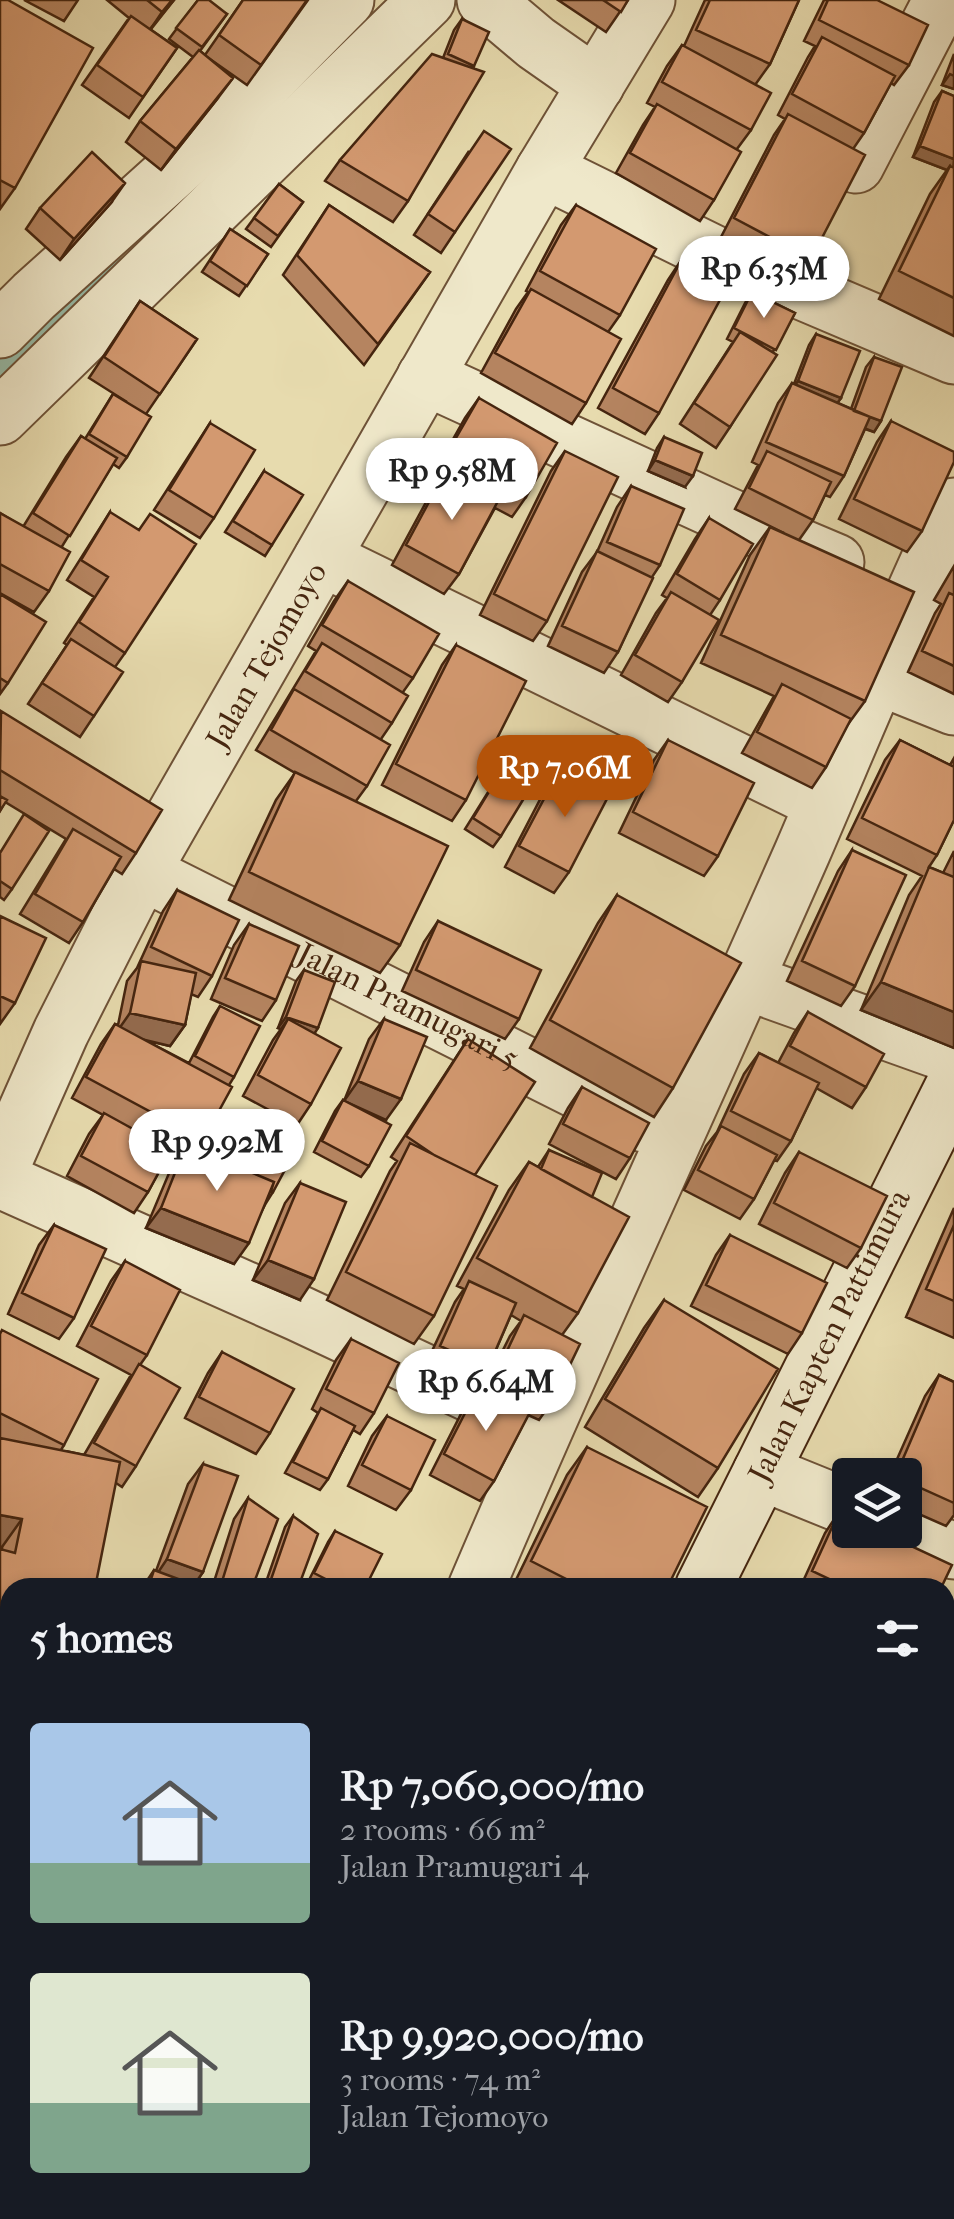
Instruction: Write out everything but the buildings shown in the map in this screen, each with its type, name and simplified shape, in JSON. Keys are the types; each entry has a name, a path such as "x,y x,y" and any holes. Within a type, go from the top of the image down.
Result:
{"street":[{"path":"0,330 213,135 346,0"},
{"path":"0,417 427,0"},
{"path":"485,0 536,43 596,85"},
{"name":"Jalan Tejomoyo","path":"0,1170 61,1032 142,872 544,170 647,0"},
{"path":"856,164 940,6"},
{"path":"544,170 723,258 954,356"},
{"path":"425,376 746,524 912,595"},
{"path":"480,1578 543,1428 954,506"},
{"path":"322,558 823,803"},
{"path":"879,677 954,707"},
{"name":"Jalan Pramugari 5","path":"142,872 673,1139"},
{"path":"744,981 954,1056"},
{"name":"Jalan Kapten Pattimura","path":"708,1578 954,1085"},
{"path":"0,1180 543,1428"},
{"path":"761,1472 832,1501"},
{"path":"922,1537 954,1550"}],"waterway":[{"path":"0,377 104,278"}]}
